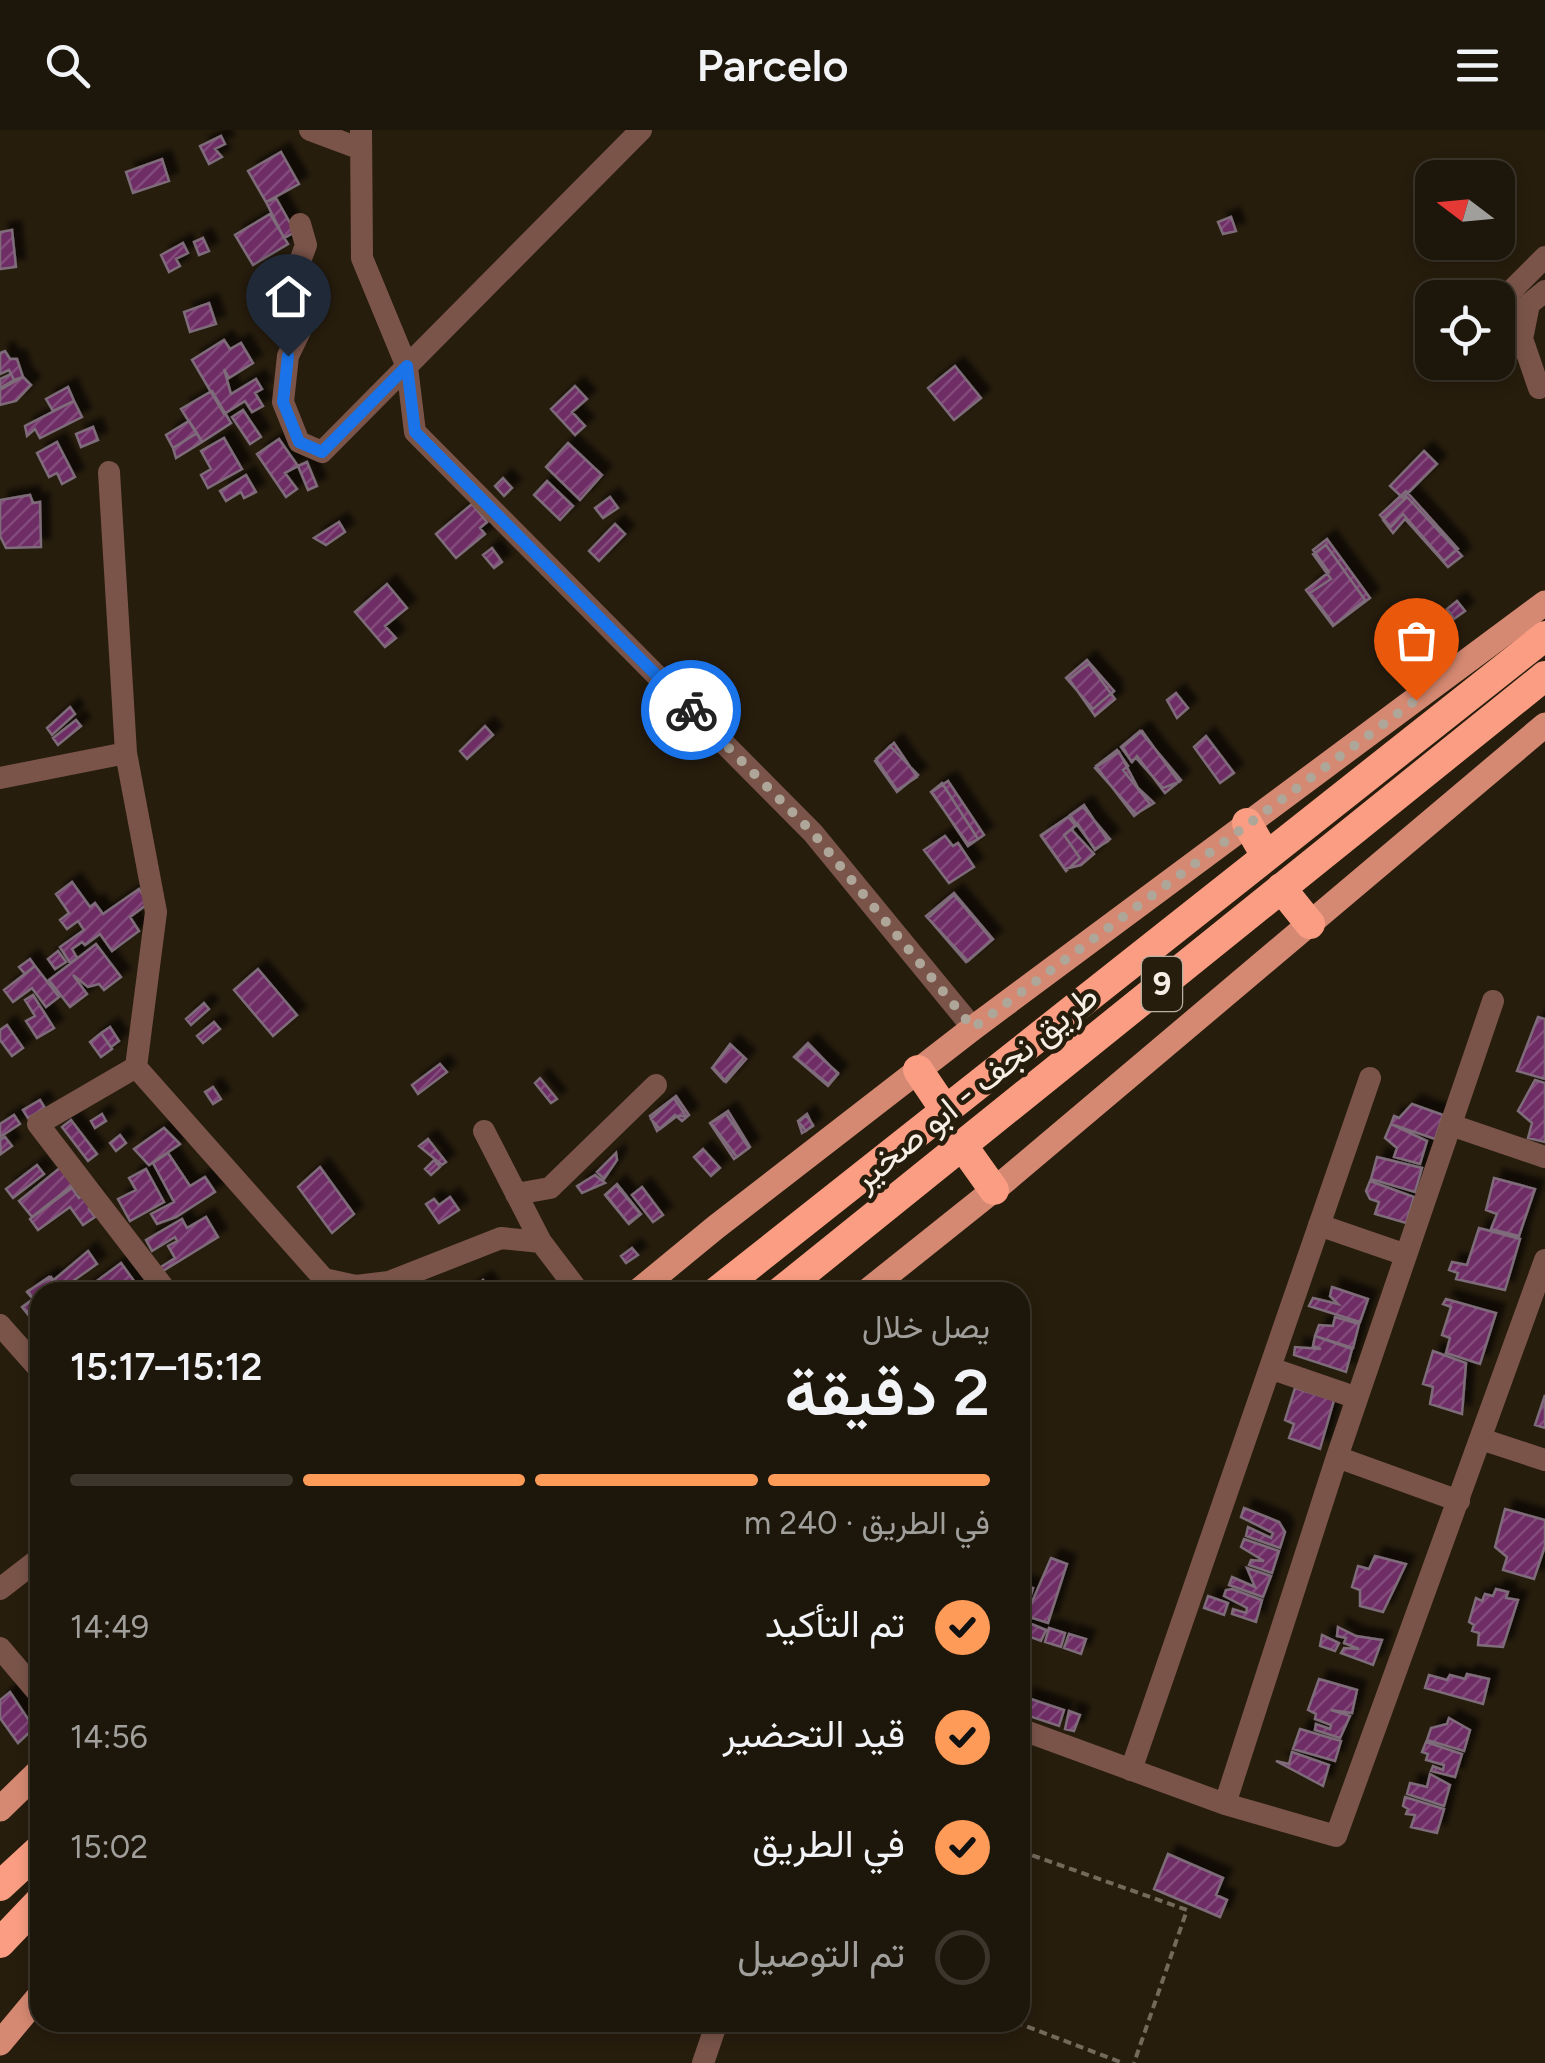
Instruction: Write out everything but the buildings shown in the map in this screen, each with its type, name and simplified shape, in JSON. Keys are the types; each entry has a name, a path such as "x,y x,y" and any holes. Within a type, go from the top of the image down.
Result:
{"highway":[{"name":"طريق نجف - ابو صخير","path":"729,1282 1545,636"},
{"name":"طريق نجف - ابو صخير","path":"792,1282 1545,676"},
{"path":"1248,823 1266,856"},
{"path":"1282,888 1310,924"},
{"path":"918,1070 944,1110"},
{"path":"962,1146 994,1190"},
{"path":"0,1886 30,1858"},
{"path":"0,1943 30,1912"}],"main road":[{"path":"651,1282 973,1028 1545,604"},
{"path":"879,1282 994,1190 1545,725"},
{"path":"0,1809 30,1780"},
{"path":"0,2043 30,2008"}],"street":[{"path":"310,130 361,140 362,258 407,366 415,432 813,833 973,1028"},
{"path":"300,224 306,245 296,272 301,329 288,356 283,402 299,442 322,452 642,130"},
{"path":"1543,389 1507,295 1545,257"},
{"path":"1523,338 1522,320 1529,304 1545,291"},
{"path":"109,472 126,753 156,912 136,1067 324,1279 338,1282"},
{"path":"0,778 126,753"},
{"path":"1225,1804 1337,1457 1493,1001"},
{"path":"136,1067 38,1124 159,1282"},
{"path":"1132,1770 1370,1078"},
{"path":"516,1194 550,1188 656,1086"},
{"path":"1451,1125 1545,1157"},
{"path":"484,1132 541,1242 571,1282"},
{"path":"1319,1224 1406,1254"},
{"path":"396,1282 501,1238 541,1242"},
{"path":"1030,1733 1225,1804 1336,1836 1545,1260"},
{"path":"0,1325 30,1359"},
{"path":"1270,1368 1357,1398"},
{"path":"1481,1439 1545,1460"},
{"path":"1337,1457 1459,1501"},
{"path":"0,1589 30,1566"},
{"path":"0,1648 30,1682"},
{"path":"703,2063 714,2032"}],"path":[{"path":"1030,1855 1187,1910 1134,2063"},
{"path":"1030,2028 1124,2063"}],"way so far":[{"path":"691,710 813,833 973,1028 1416,700"}],"route":[{"path":"288,356 283,402 299,442 322,452 407,366 415,432 691,710"}]}
